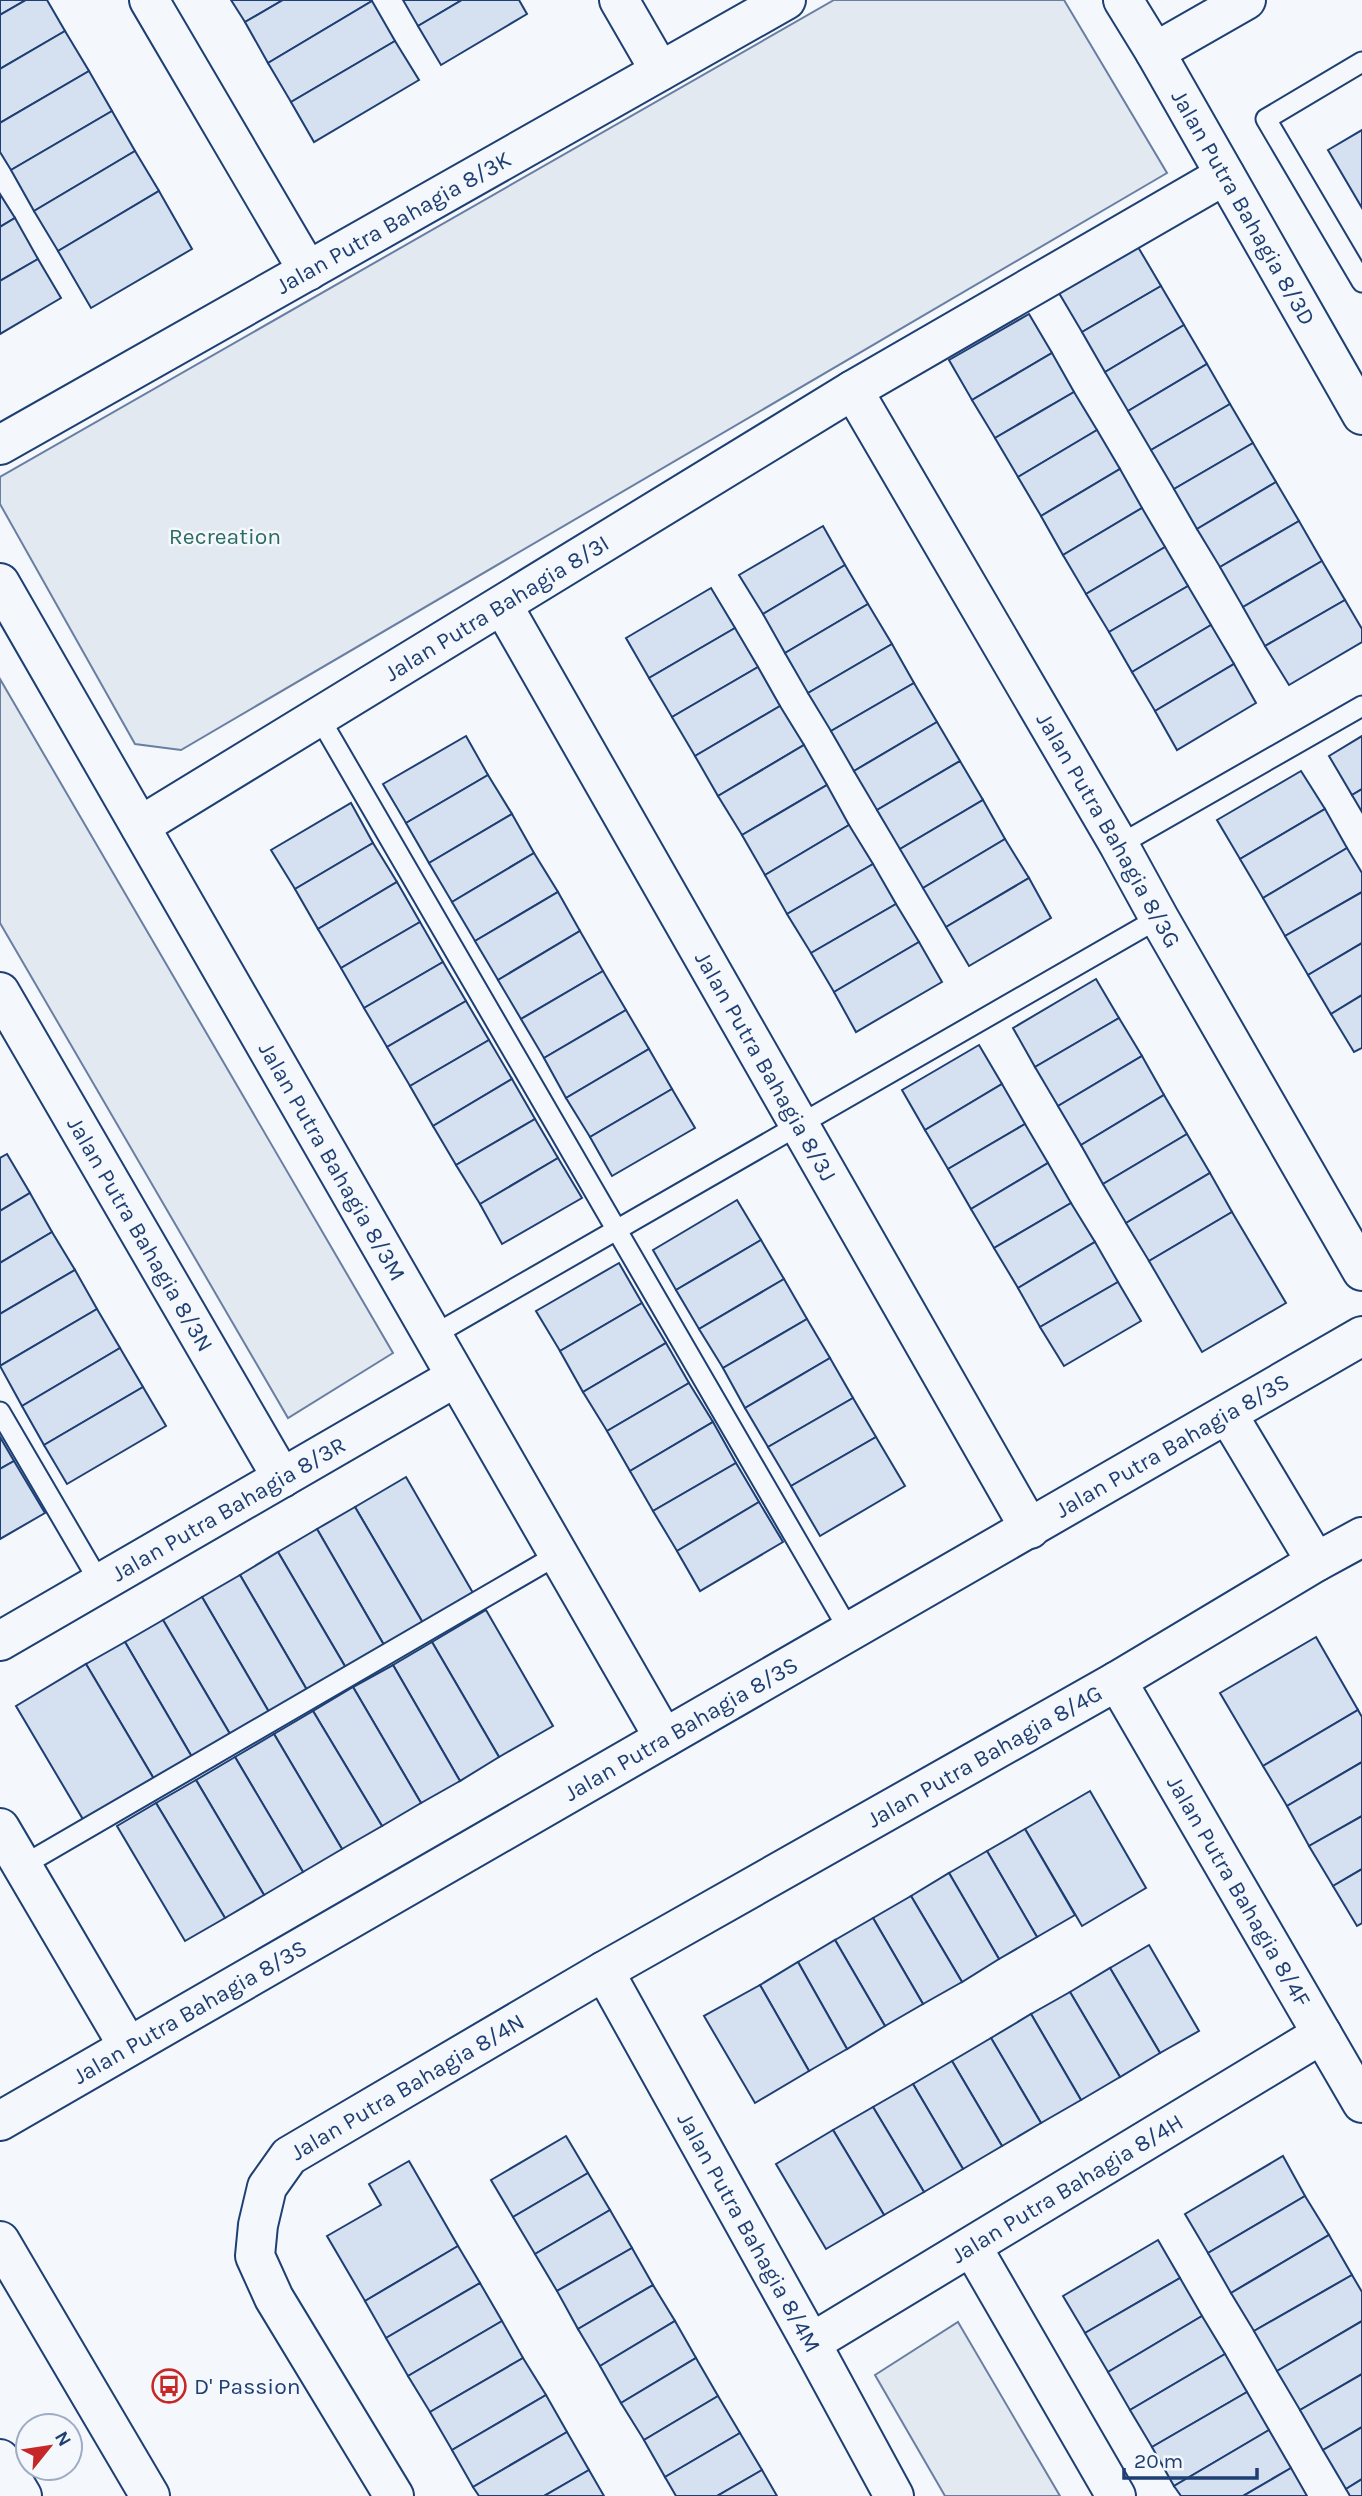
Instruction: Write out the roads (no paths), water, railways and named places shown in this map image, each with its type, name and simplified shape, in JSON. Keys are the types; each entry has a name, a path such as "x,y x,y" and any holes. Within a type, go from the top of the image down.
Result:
{"street":[{"path":"149,0 308,271"},
{"path":"619,0 660,71"},
{"name":"Jalan Putra Bahagia 8/3K","path":"0,445 786,0"},
{"name":"Jalan Putra Bahagia 8/3D","path":"1123,0 1360,408"},
{"path":"1155,52 1246,0"},
{"name":"Jalan Putra Bahagia 8/3I","path":"139,825 503,606 853,390 1225,175"},
{"name":"Jalan Putra Bahagia 8/3G","path":"853,390 1119,845 1158,918 1362,1270"},
{"name":"Jalan Putra Bahagia 8/3M","path":"0,583 664,1738"},
{"name":"Jalan Putra Bahagia 8/3J","path":"503,606 1030,1529"},
{"name":"Jalan Putra Bahagia 8/3N","path":"0,992 282,1478"},
{"name":"Jalan Putra Bahagia 8/3S","path":"0,2122 1362,1336"},
{"name":"Jalan Putra Bahagia 8/3R","path":"0,1641 456,1377"},
{"path":"1228,1415 1316,1562"},
{"name":"Jalan Putra Bahagia 8/4G","path":"604,1971 1117,1681 1362,1537"},
{"name":"Jalan Putra Bahagia 8/4F","path":"1117,1681 1362,2103"},
{"path":"0,1828 128,2046"},
{"name":"Jalan Putra Bahagia 8/4M","path":"604,1971 894,2496"},
{"name":"Jalan Putra Bahagia 8/4N","path":"394,2496 274,2298 255,2256 258,2225 267,2187 289,2156 604,1971"},
{"name":"Jalan Putra Bahagia 8/4H","path":"811,2343 1322,2035"},
{"path":"0,2241 150,2496"},
{"path":"972,2247 1116,2496"},
{"path":"0,2459 22,2496"}],"lane":[{"path":"1362,62 1266,119 1362,282"},
{"path":"1119,845 1362,706"},
{"path":"318,717 850,1632"},
{"path":"432,1336 1158,918"},
{"path":"0,1412 100,1583"},
{"path":"22,1866 559,1554"}],"place":[{"name":"D' Passion","path":"169,2386"}],"park label":[{"name":"Recreation","path":"225,536"}]}
